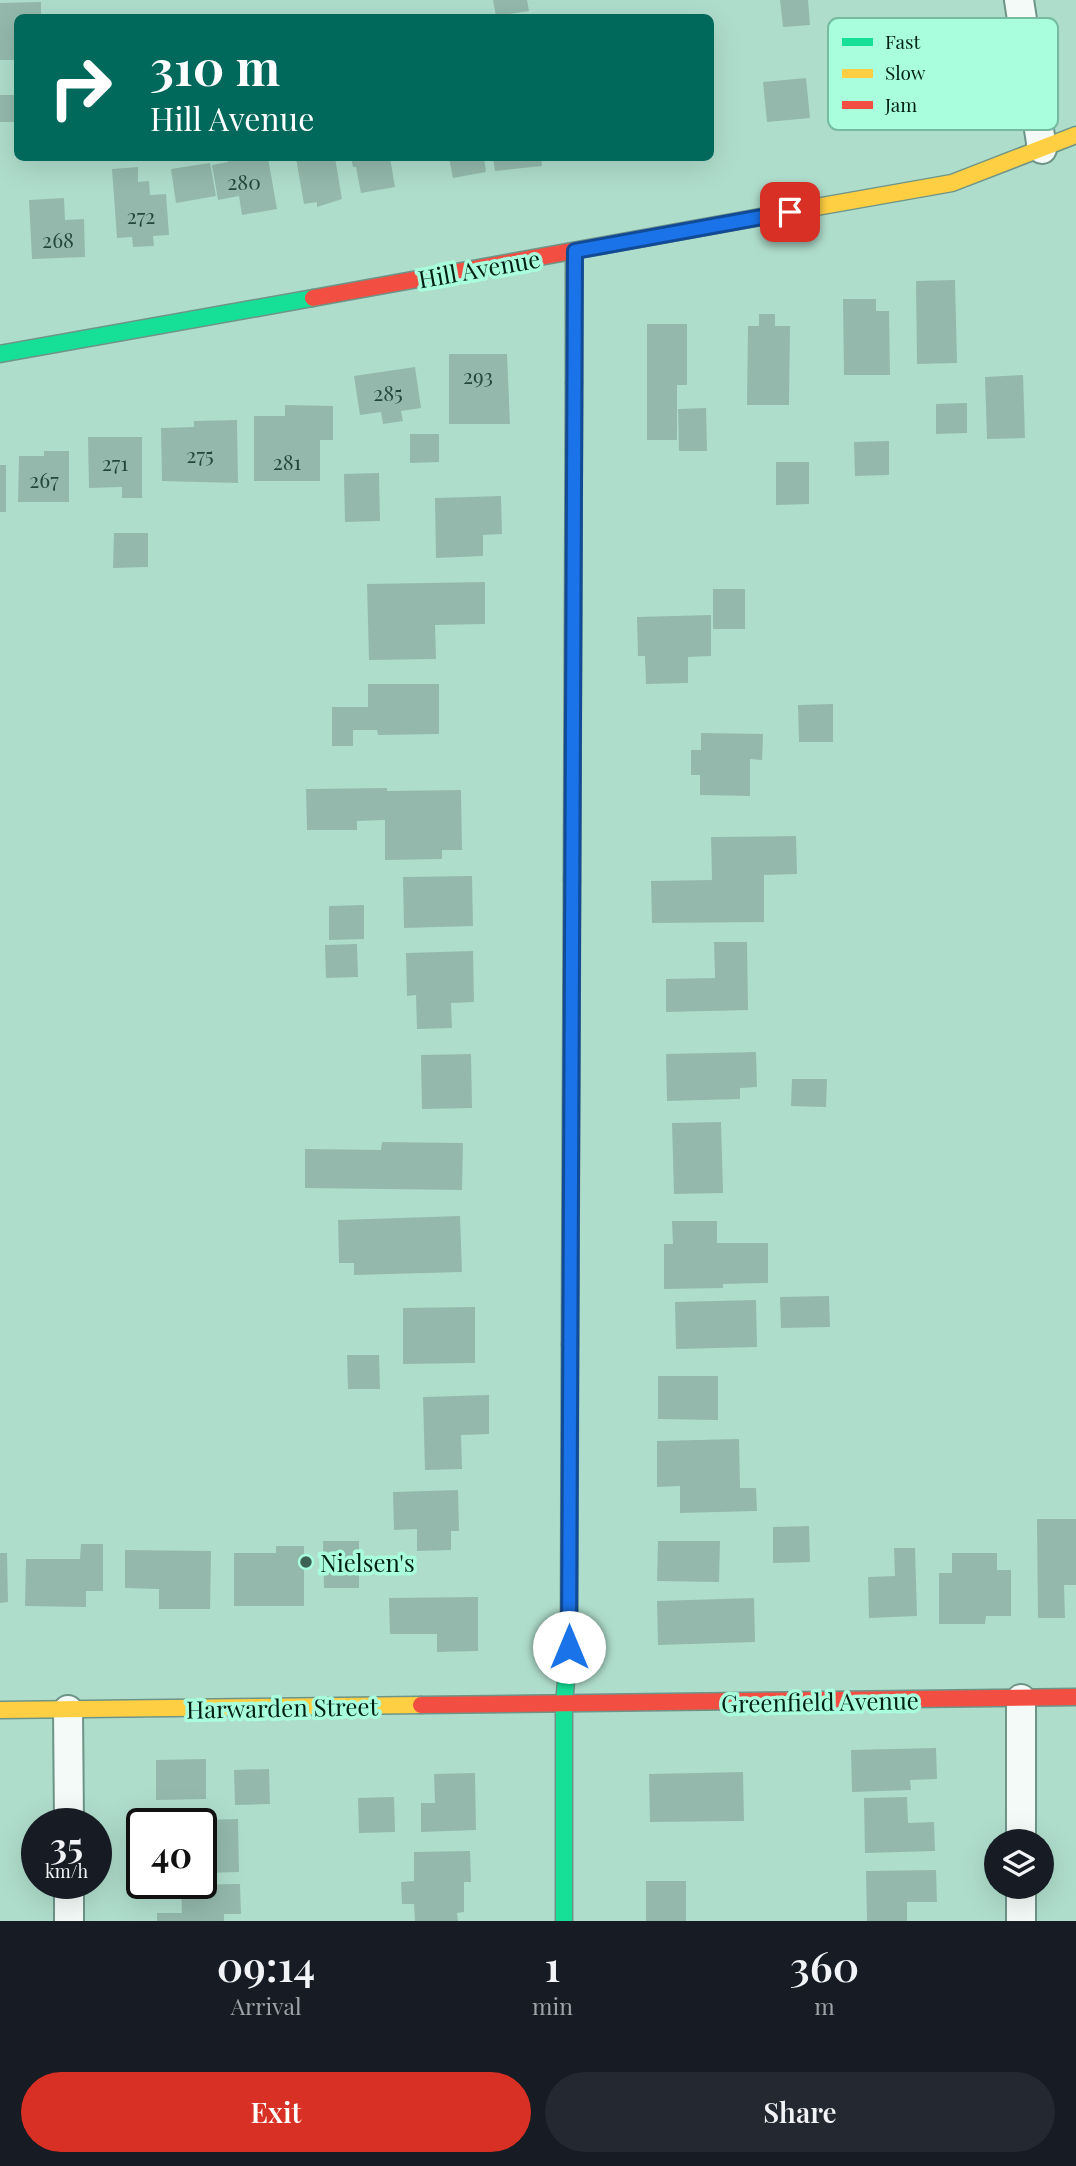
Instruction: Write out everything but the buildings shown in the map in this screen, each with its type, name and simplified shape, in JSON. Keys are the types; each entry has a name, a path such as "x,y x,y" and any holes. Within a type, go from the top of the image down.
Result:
{"street":[{"path":"1019,0 1022,18"},
{"path":"1039,130 1042,149"},
{"name":"Hill Avenue","path":"0,354 952,183 1076,135"},
{"path":"564,1921 564,1704 569,1647 575,251"},
{"name":"Greenfield Avenue","path":"564,1704 1076,1697"},
{"path":"1021,1699 1021,1829"},
{"name":"Harwarden Street","path":"0,1710 564,1704"},
{"path":"68,1710 69,1808"},
{"path":"69,1899 69,1921"},
{"path":"1021,1899 1021,1921"}],"traffic: fast":[{"path":"0,354 313,298"},
{"path":"564,1921 564,1704 569,1647 570,1344"}],"traffic: slow":[{"path":"788,212 952,183 1076,135"},
{"path":"574,251 574,383"},
{"path":"570,1344 572,880"},
{"path":"0,1710 421,1705"}],"traffic: jam":[{"path":"313,298 788,212"},
{"path":"572,880 574,383"},
{"path":"421,1705 1076,1697"}],"place":[{"name":"Nielsen's","path":"306,1562"}],"route":[{"path":"569,1647 575,251 790,212"}]}
